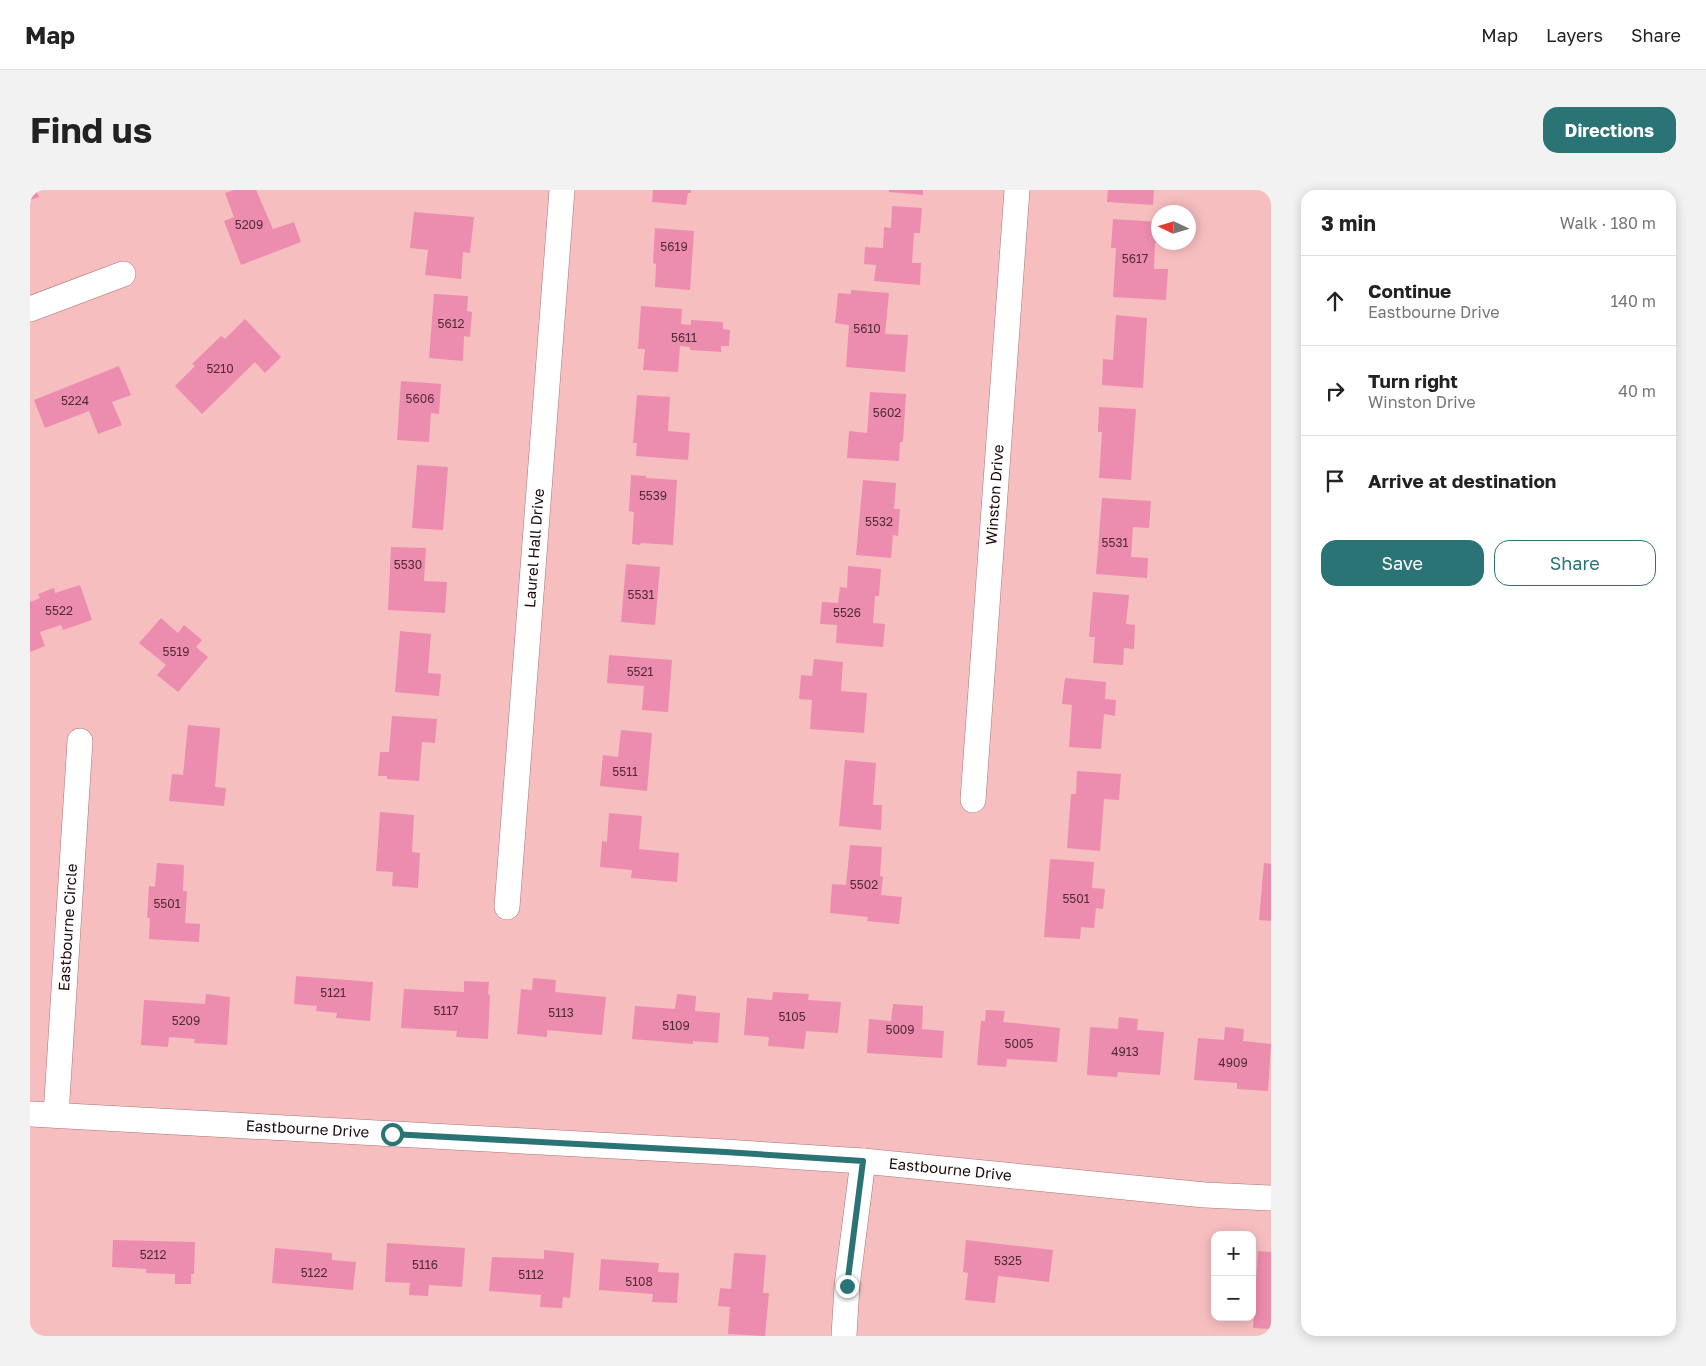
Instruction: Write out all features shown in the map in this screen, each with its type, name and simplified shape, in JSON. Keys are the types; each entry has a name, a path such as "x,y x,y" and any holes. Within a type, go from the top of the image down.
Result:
{"street":[{"name":"Laurel Hall Drive","path":"506,907 562,190"},
{"name":"Winston Drive","path":"973,800 1017,190"},
{"path":"30,309 123,274"},
{"name":"Eastbourne Circle","path":"56,1115 80,741"},
{"name":"Eastbourne Drive","path":"30,1114 863,1161 1205,1195 1271,1198"},
{"path":"844,1336 847,1286 863,1161"}],"building":[{"path":"30,190 36,190 39,197 30,200"},
{"path":"234,190 256,190 273,229 294,222 301,242 241,265 224,221 234,217 225,193"},
{"path":"653,190 691,190 691,193 688,193 686,205 652,202"},
{"path":"889,190 923,190 923,195 889,192"},
{"path":"1108,190 1154,190 1153,205 1107,202"},
{"path":"892,206 922,208 920,233 914,233 912,263 921,263 920,285 874,281 876,265 864,264 865,247 883,248 884,227 891,228"},
{"path":"414,212 474,217 470,253 463,252 461,279 425,275 428,250 410,248"},
{"path":"1113,219 1151,222 1151,250 1155,250 1154,269 1168,269 1166,300 1113,297 1116,248 1111,248"},
{"path":"655,228 694,231 690,290 655,287 656,264 653,263"},
{"path":"851,290 889,293 885,334 908,335 905,372 846,367 849,325 835,323 838,293 851,294"},
{"path":"434,294 468,296 467,311 472,312 470,337 464,336 463,361 429,358"},
{"path":"641,306 682,309 681,324 691,325 691,320 723,322 723,329 730,330 729,346 721,346 721,352 690,350 690,347 680,346 678,372 643,370 645,349 638,349"},
{"path":"1116,315 1147,318 1143,388 1102,385 1103,359 1113,360"},
{"path":"245,319 281,357 265,373 255,362 202,414 175,386 195,366 192,364 221,336 225,339"},
{"path":"119,366 131,395 112,402 122,425 98,434 89,411 45,428 34,400"},
{"path":"401,381 441,384 439,414 431,413 429,442 397,440"},
{"path":"870,392 906,394 903,442 900,442 899,461 847,458 849,431 867,433"},
{"path":"637,395 670,397 668,431 690,433 688,460 636,456 637,443 633,443"},
{"path":"1099,407 1136,409 1131,480 1099,478 1102,432 1098,432"},
{"path":"417,465 448,467 443,530 412,528"},
{"path":"631,475 677,480 673,545 632,544 634,512 629,511"},
{"path":"863,480 896,483 894,509 900,509 898,536 893,535 891,558 856,555"},
{"path":"1102,498 1151,501 1149,528 1133,527 1131,557 1148,558 1147,578 1096,574"},
{"path":"391,547 426,548 424,581 447,582 445,613 388,610"},
{"path":"626,564 660,567 655,625 621,622"},
{"path":"848,566 881,569 879,596 875,596 873,623 885,624 883,647 836,643 837,625 820,624 822,602 838,603 840,587 847,588"},
{"path":"80,585 92,620 63,630 61,625 40,632 45,646 30,652 30,602 40,598 38,594 54,588 55,593"},
{"path":"1093,592 1129,595 1126,624 1135,625 1134,649 1124,648 1123,665 1093,663 1095,637 1089,637"},
{"path":"161,618 178,633 184,625 202,640 196,647 208,657 178,692 157,675 166,665 139,643"},
{"path":"400,631 431,634 428,673 441,674 439,696 395,692"},
{"path":"609,655 672,660 668,712 642,710 644,686 607,683"},
{"path":"814,659 843,662 841,691 867,693 864,733 810,729 812,700 799,699 801,675 812,676"},
{"path":"1065,678 1106,682 1105,699 1116,700 1115,716 1104,714 1101,749 1069,747 1072,705 1062,704"},
{"path":"392,716 437,719 435,743 422,742 419,781 387,779 387,776 378,776 380,752 389,752"},
{"path":"188,725 220,728 215,787 226,788 224,806 169,801 172,774 183,775"},
{"path":"621,730 652,733 647,791 600,786 603,755 618,757"},
{"path":"845,760 876,763 873,805 882,805 881,830 839,826"},
{"path":"1077,771 1121,774 1119,800 1104,799 1100,851 1067,848 1071,794 1076,794"},
{"path":"380,812 414,815 412,852 420,853 418,888 392,886 393,872 376,871"},
{"path":"609,813 642,816 639,849 679,853 677,882 631,878 632,870 600,867 602,841 607,842"},
{"path":"850,845 882,847 880,876 883,877 881,895 902,897 899,924 867,921 868,917 830,913 832,884 846,885"},
{"path":"1050,859 1094,862 1092,888 1105,889 1103,909 1096,908 1094,928 1081,927 1080,939 1044,937"},
{"path":"157,863 184,865 183,891 187,891 185,923 200,924 199,942 149,939 150,918 147,918 149,886 155,887"},
{"path":"1264,863 1271,864 1271,921 1259,920"},
{"path":"296,976 373,982 370,1021 336,1018 337,1013 316,1011 317,1006 294,1004"},
{"path":"533,978 556,980 555,992 606,997 602,1035 547,1030 547,1037 517,1034 521,989 532,990"},
{"path":"464,981 489,982 488,1039 456,1037 457,1031 401,1028 404,989 464,992"},
{"path":"773,992 809,994 808,1000 841,1002 838,1033 806,1031 804,1049 768,1046 769,1037 744,1035 747,998 772,1000"},
{"path":"206,994 230,997 227,1045 194,1043 195,1039 169,1037 168,1047 141,1045 144,1000 205,1004"},
{"path":"677,994 696,996 695,1011 720,1013 718,1043 693,1041 693,1044 632,1039 635,1006 675,1009"},
{"path":"893,1004 923,1006 922,1029 944,1031 942,1058 867,1053 869,1019 891,1021"},
{"path":"986,1010 1005,1011 1003,1022 1060,1028 1057,1062 1007,1059 1006,1067 977,1065 981,1021 985,1021"},
{"path":"1119,1017 1138,1019 1137,1030 1164,1032 1160,1075 1118,1072 1117,1077 1087,1075 1090,1027 1118,1029"},
{"path":"1225,1027 1244,1029 1243,1041 1271,1044 1268,1091 1237,1089 1237,1083 1194,1080 1198,1038 1224,1040"},
{"path":"113,1240 195,1242 194,1274 191,1274 191,1284 175,1284 175,1274 146,1273 146,1269 112,1267"},
{"path":"966,1240 1053,1250 1049,1282 998,1276 995,1303 965,1300 968,1273 963,1272"},
{"path":"387,1243 465,1248 462,1287 429,1285 428,1296 409,1295 410,1283 385,1282"},
{"path":"275,1248 332,1253 332,1260 356,1262 353,1290 272,1283"},
{"path":"544,1250 574,1253 570,1298 563,1297 562,1308 540,1307 541,1295 489,1291 492,1257 544,1259"},
{"path":"1258,1251 1271,1252 1271,1329 1253,1328 1253,1321 1256,1321"},
{"path":"734,1253 766,1255 763,1293 769,1293 765,1336 728,1334 730,1307 718,1306 720,1288 731,1289"},
{"path":"601,1259 659,1263 658,1272 679,1273 677,1303 652,1302 653,1294 599,1290"}],"route":[{"path":"392,1134 863,1161 847,1286"}]}
